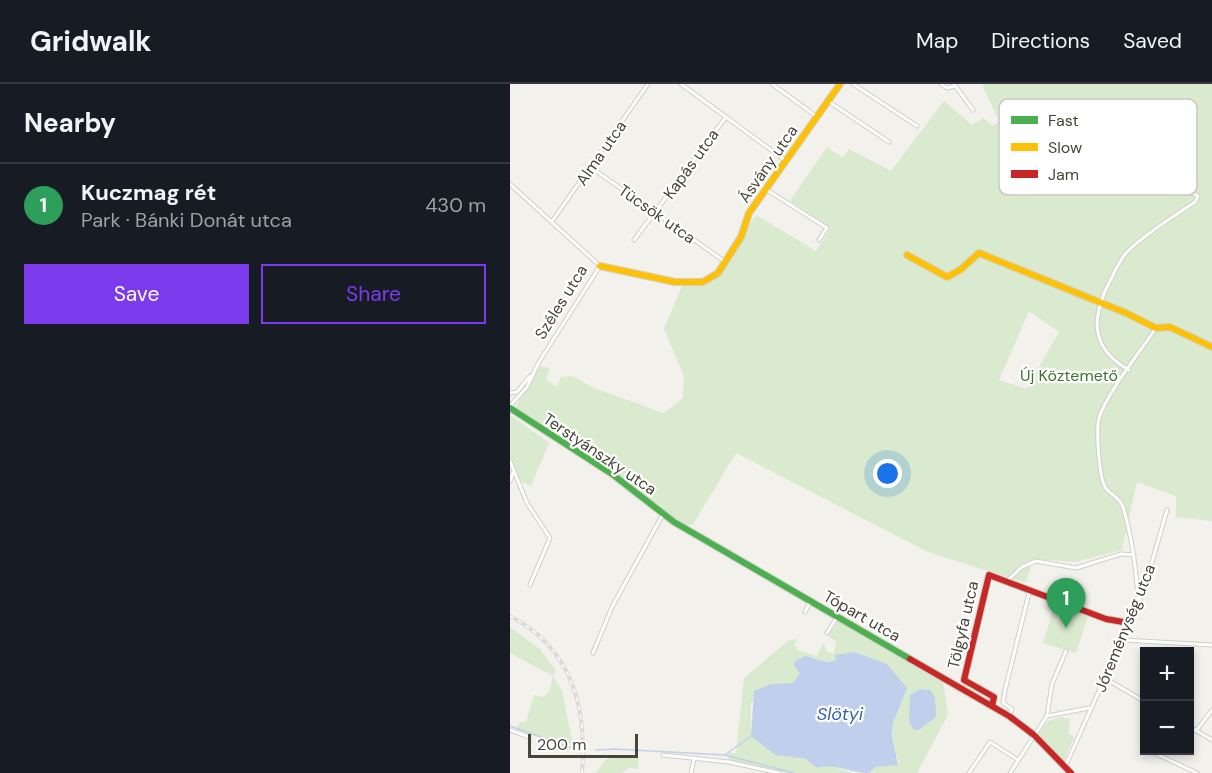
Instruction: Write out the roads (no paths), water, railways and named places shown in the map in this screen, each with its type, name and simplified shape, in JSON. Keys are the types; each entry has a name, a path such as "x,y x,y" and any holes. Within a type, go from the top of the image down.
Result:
{"street":[{"name":"Alma utca","path":"553,221 648,84"},
{"path":"681,84 786,161"},
{"path":"772,84 817,117"},
{"name":"Ásvány utca","path":"724,261 742,238 749,213 840,84"},
{"path":"853,84 917,126"},
{"path":"941,84 947,88 954,85 973,110"},
{"path":"828,101 889,142"},
{"name":"Kapás utca","path":"634,240 726,117"},
{"name":"Tücsök utca","path":"589,166 724,261"},
{"path":"510,184 600,266"},
{"path":"767,190 827,228 819,240"},
{"path":"1129,370 1118,364 1101,343 1096,323 1099,303 1129,250 1195,202 1198,196 1196,195"},
{"path":"907,255 947,277 957,275 969,260 979,253 1156,328 1170,327 1212,347"},
{"name":"Széles utca","path":"510,407 523,393 531,375 600,266 620,267 679,284 699,283 714,277 724,261"},
{"path":"1138,598 1134,555 1123,507 1104,484 1098,426 1100,415 1156,328"},
{"path":"510,393 517,392 531,375"},
{"name":"Terstyánszky utca","path":"510,407 612,474 674,522"},
{"path":"510,461 527,503 550,538 530,585"},
{"path":"510,481 514,472"},
{"name":"Jóreménység utca","path":"1047,716 1089,708 1094,704 1123,640 1159,540 1167,510"},
{"path":"593,654 612,607 663,514"},
{"name":"Tópart utca","path":"674,522 1009,716 1034,735 1071,773"},
{"path":"1129,624 1106,619 1008,580 1022,567 1036,561 1076,568 1120,554 1134,555"},
{"name":"Tölgyfa utca","path":"994,697 964,680 989,575 1008,580"},
{"path":"1003,703 1029,589"},
{"path":"805,612 810,602"},
{"path":"826,633 837,617"},
{"path":"1123,640 1212,645"},
{"path":"1010,773 1047,716 1053,684 1066,651"},
{"path":"1106,679 1140,699"},
{"path":"992,706 994,697 1012,709 1009,716"},
{"name":"Jóreménység utca","path":"1065,767 1088,719 1089,708"},
{"path":"1212,710 1196,731 1212,740"},
{"path":"510,730 529,737"},
{"path":"969,773 991,742 1018,760"},
{"path":"664,755 729,762 779,773"},
{"path":"1159,755 1197,773"},
{"path":"691,773 694,759"}],"water":[{"name":"Slötyi","path":"854,652 887,664 907,688 893,723 892,735 898,765 875,767 869,773 836,767 817,768 806,759 775,755 751,736 754,691 771,684 793,683 800,673 794,666 795,661 805,656 828,662 836,660 835,655"},
{"path":"920,689 930,690 935,697 936,717 919,730 914,730 909,722 910,695"}],"waterway":[{"path":"510,726 571,748"},
{"path":"725,755 751,736"},
{"path":"596,750 725,755 794,773"}],"railway":[{"path":"510,616 549,645 562,663 572,683 582,726 582,773"}],"place":[{"name":"Kuczmag rét","path":"1066,628"}],"park label":[{"name":"Új Köztemető","path":"1069,375"}]}
